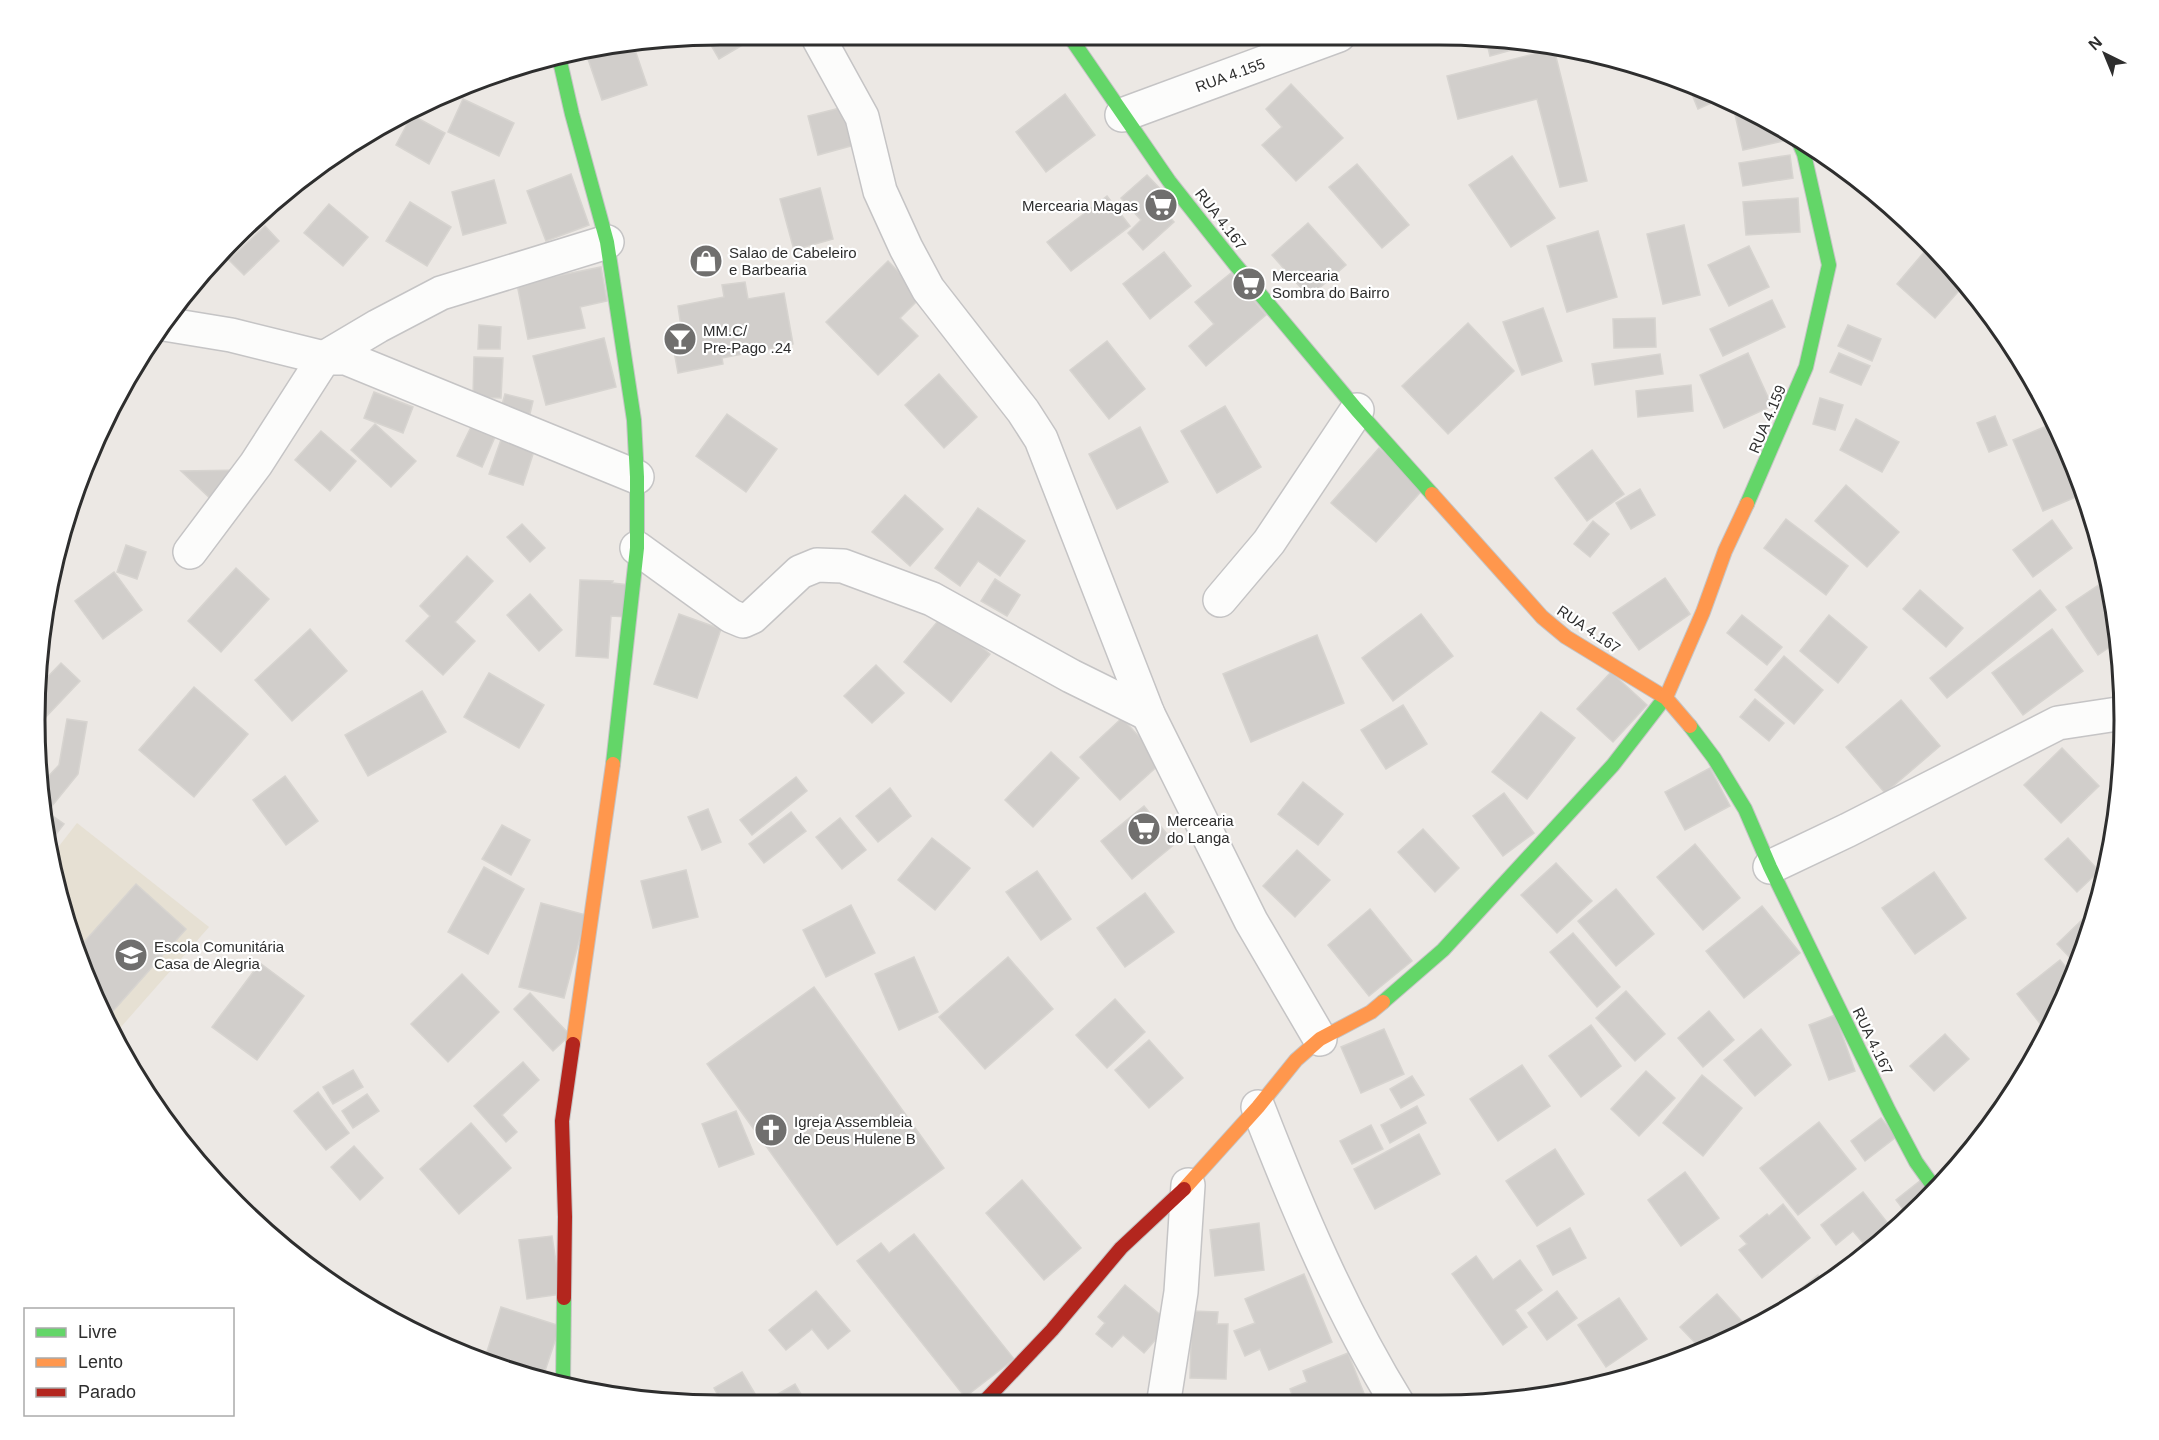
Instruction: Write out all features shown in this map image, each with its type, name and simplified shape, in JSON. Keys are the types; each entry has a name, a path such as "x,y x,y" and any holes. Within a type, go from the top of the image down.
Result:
{"street":[{"path":"822,45 862,117 880,191 928,289 1023,411 1041,440 1149,714 1251,921 1320,1039"},
{"name":"RUA 4.167","path":"1075,45 1169,181 1234,263 1358,410 1542,617 1566,637 1666,698 1682,715 1714,758 1745,809 1770,867 1889,1111 1916,1162 1930,1182"},
{"name":"RUA 4.155","path":"1122,115 1312,45"},
{"path":"561,64 572,114 608,242 634,420 637,477 637,548 609,802 562,1122 565,1217 563,1376"},
{"name":"RUA 4.159","path":"990,1395 1052,1330 1121,1248 1188,1185 1258,1107 1296,1060 1320,1039 1371,1012 1443,950 1613,765 1666,698 1703,612 1725,551 1772,449 1806,367 1828,265 1803,152"},
{"path":"190,552 256,464 324,358 441,293 608,242"},
{"path":"173,325 231,335 324,358 346,358 637,477"},
{"path":"1220,600 1269,542 1358,410"},
{"path":"637,548 731,616 743,621 752,617 800,572 817,565 843,566 932,599 1071,676 1149,714"},
{"path":"1770,867 2058,723 2114,715"},
{"path":"1258,1107 1294,1200 1365,1350 1392,1395"},
{"path":"1165,1395 1180,1292 1188,1185"}],"shaded area":[{"name":"Escola Comunitária Casa de Alegria","path":"77,823 209,927 120,1028 96,978 81,937 57,848"}],"building":[{"path":"711,45 743,45 719,59"},
{"path":"1488,47 1513,49 1490,56"},
{"path":"635,51 647,85 602,100 588,59"},
{"path":"1539,53 1556,56 1587,181 1560,187 1537,99 1458,119 1447,76"},
{"path":"1291,84 1343,138 1296,181 1262,145 1282,127 1266,109"},
{"path":"1065,94 1095,135 1046,172 1016,132"},
{"path":"1692,94 1712,103 1698,109"},
{"path":"463,99 514,123 499,156 448,132"},
{"path":"852,105 862,143 818,155 808,116"},
{"path":"1735,114 1782,138 1783,141 1743,150"},
{"path":"416,117 445,133 429,164 396,145 409,121"},
{"path":"1790,155 1793,178 1743,186 1739,163"},
{"path":"1512,156 1555,218 1511,247 1469,185"},
{"path":"1357,164 1409,225 1382,248 1329,187"},
{"path":"571,174 589,225 546,241 527,191"},
{"path":"1147,175 1167,196 1158,204 1174,222 1143,250 1128,233 1141,220 1121,198"},
{"path":"494,180 506,223 463,235 452,192"},
{"path":"820,188 833,239 794,250 780,199"},
{"path":"1107,196 1130,226 1071,271 1047,242"},
{"path":"1798,198 1800,232 1746,235 1743,202"},
{"path":"410,202 451,227 427,266 386,241"},
{"path":"329,204 368,237 343,266 304,233"},
{"path":"1308,223 1346,265 1309,297 1272,255"},
{"path":"1684,225 1700,295 1663,304 1647,234"},
{"path":"265,226 279,241 244,275 229,260"},
{"path":"1598,231 1617,297 1567,312 1547,246"},
{"path":"1749,246 1769,287 1729,306 1708,265"},
{"path":"694,250 715,250 715,271 694,270"},
{"path":"1164,252 1191,286 1150,319 1123,284"},
{"path":"1924,252 1959,290 1935,318 1897,284"},
{"path":"888,261 922,296 900,318 918,336 878,375 826,322"},
{"path":"601,267 607,301 580,307 585,328 528,339 517,284"},
{"path":"1231,273 1266,315 1206,366 1189,346 1214,324 1195,302"},
{"path":"745,282 748,299 784,293 793,344 722,358 723,364 678,373 670,329 681,327 678,306 724,297 722,285"},
{"path":"1772,300 1785,327 1723,356 1710,329"},
{"path":"1543,308 1562,361 1522,375 1503,322"},
{"path":"1655,318 1656,347 1614,348 1613,319"},
{"path":"1468,323 1514,371 1448,434 1402,386"},
{"path":"479,325 501,327 500,349 478,349"},
{"path":"1848,325 1881,339 1872,361 1838,346"},
{"path":"604,338 616,387 546,405 533,356"},
{"path":"1107,341 1145,389 1109,419 1070,370"},
{"path":"1748,353 1772,406 1724,428 1700,375"},
{"path":"1839,353 1870,366 1861,385 1830,372"},
{"path":"1660,354 1663,374 1595,385 1592,364"},
{"path":"474,357 503,358 501,398 473,397"},
{"path":"939,374 977,417 944,448 905,405"},
{"path":"1691,385 1693,411 1638,417 1636,391"},
{"path":"374,392 413,407 403,433 364,418"},
{"path":"505,394 533,401 529,418 500,412"},
{"path":"1820,398 1843,405 1835,430 1813,424"},
{"path":"1225,406 1261,467 1217,493 1181,431"},
{"path":"727,414 777,449 746,492 696,456"},
{"path":"1995,416 2007,445 1989,452 1977,423"},
{"path":"1856,419 1899,442 1882,472 1840,450"},
{"path":"375,424 416,461 391,487 351,450"},
{"path":"2046,426 2076,497 2043,511 2013,440"},
{"path":"471,427 495,437 482,467 457,456"},
{"path":"1140,427 1168,482 1117,509 1089,454"},
{"path":"321,431 356,461 330,491 295,460"},
{"path":"503,434 536,445 523,485 489,474"},
{"path":"1379,448 1425,487 1376,542 1331,503"},
{"path":"1592,450 1624,494 1587,521 1555,478"},
{"path":"246,470 214,502 181,471"},
{"path":"1846,485 1899,532 1867,567 1815,521"},
{"path":"1640,489 1655,515 1631,529 1616,503"},
{"path":"905,495 943,529 910,566 872,532"},
{"path":"978,508 1025,541 1000,576 978,561 960,586 935,568"},
{"path":"1786,519 1848,566 1826,595 1764,548"},
{"path":"2052,520 2072,548 2033,577 2013,550"},
{"path":"1593,521 1609,534 1590,557 1574,544"},
{"path":"522,524 545,548 530,562 507,537"},
{"path":"126,545 146,552 137,579 117,572"},
{"path":"467,556 493,581 455,622 475,641 443,675 406,641 430,616 420,606"},
{"path":"236,568 269,599 221,652 188,621"},
{"path":"114,572 142,610 103,639 75,601"},
{"path":"1665,578 1690,614 1639,650 1613,613"},
{"path":"995,579 1020,595 1007,616 981,601"},
{"path":"580,580 613,581 612,583 630,585 627,617 611,616 608,658 576,656"},
{"path":"2100,584 2110,647 2098,655 2066,607"},
{"path":"1920,590 1963,628 1946,647 1903,609"},
{"path":"2040,590 2056,610 1947,698 1930,678"},
{"path":"530,594 562,630 539,651 507,615"},
{"path":"679,614 721,629 697,698 654,684"},
{"path":"1421,614 1453,656 1393,701 1362,658"},
{"path":"943,615 990,654 951,702 904,662"},
{"path":"1742,615 1782,647 1767,665 1727,633"},
{"path":"1829,615 1867,647 1838,683 1800,651"},
{"path":"310,629 347,671 292,721 255,680"},
{"path":"2052,629 2083,671 2023,715 1992,673"},
{"path":"1317,635 1344,703 1251,742 1223,674"},
{"path":"1784,656 1823,690 1794,724 1755,690"},
{"path":"61,663 80,681 45,718 46,679"},
{"path":"876,665 904,693 872,723 844,696"},
{"path":"1611,672 1647,705 1613,742 1577,709"},
{"path":"489,673 544,705 519,748 464,717"},
{"path":"194,687 248,734 194,797 139,750"},
{"path":"422,691 446,732 368,776 345,735"},
{"path":"1755,699 1784,723 1769,741 1740,717"},
{"path":"1901,700 1940,746 1885,793 1846,747"},
{"path":"1403,705 1427,744 1386,769 1361,730"},
{"path":"1541,712 1575,738 1527,799 1492,772"},
{"path":"1122,718 1162,762 1120,800 1080,757"},
{"path":"67,719 87,722 78,774 51,807 48,777 59,765"},
{"path":"2062,748 2099,786 2061,823 2024,785"},
{"path":"1051,752 1079,778 1033,827 1005,800"},
{"path":"1710,768 1730,806 1685,830 1665,792"},
{"path":"285,776 318,821 286,845 253,800"},
{"path":"796,777 807,791 752,835 740,820"},
{"path":"1303,782 1343,814 1318,845 1278,814"},
{"path":"890,788 911,816 878,842 856,816"},
{"path":"1504,793 1534,833 1503,856 1473,816"},
{"path":"1144,806 1175,844 1132,879 1101,841"},
{"path":"708,809 721,842 702,850 688,817"},
{"path":"791,812 806,831 764,863 749,844"},
{"path":"52,816 64,824 55,835"},
{"path":"840,818 866,850 842,869 816,837"},
{"path":"502,825 530,840 511,875 482,859"},
{"path":"1423,829 1459,868 1435,892 1398,852"},
{"path":"932,838 970,868 935,910 898,880"},
{"path":"2068,838 2097,869 2096,874 2077,892 2045,859"},
{"path":"1695,844 1740,898 1703,930 1657,877"},
{"path":"1297,850 1330,880 1295,917 1263,886"},
{"path":"1556,863 1592,901 1557,933 1521,895"},
{"path":"484,867 524,889 488,954 448,932"},
{"path":"686,870 698,917 653,928 641,881"},
{"path":"1037,871 1071,919 1041,940 1006,892"},
{"path":"1934,872 1966,918 1915,954 1882,908"},
{"path":"136,884 186,929 112,1012 83,943"},
{"path":"1616,889 1654,934 1616,966 1578,921"},
{"path":"1145,893 1174,932 1125,967 1097,928"},
{"path":"541,903 586,915 564,998 519,987"},
{"path":"851,905 875,953 826,977 803,930"},
{"path":"1762,906 1800,953 1744,998 1706,951"},
{"path":"1370,909 1412,961 1369,996 1328,945"},
{"path":"2084,918 2070,958 2057,944"},
{"path":"1573,933 1620,987 1597,1007 1550,952"},
{"path":"914,957 938,1012 899,1030 875,974"},
{"path":"1008,957 1053,1009 985,1069 939,1017"},
{"path":"2060,960 2067,968 2041,1025 2017,994"},
{"path":"260,963 304,996 257,1060 212,1027"},
{"path":"462,974 499,1012 448,1062 411,1024"},
{"path":"814,987 944,1168 837,1245 707,1064"},
{"path":"1626,991 1665,1034 1635,1061 1596,1018"},
{"path":"530,993 570,1035 553,1051 514,1009"},
{"path":"1115,999 1145,1032 1107,1068 1076,1035"},
{"path":"1709,1011 1734,1040 1703,1067 1678,1038"},
{"path":"1835,1015 1855,1071 1829,1080 1809,1025"},
{"path":"1591,1025 1621,1066 1581,1097 1549,1056"},
{"path":"1384,1029 1404,1074 1361,1093 1341,1047"},
{"path":"1761,1029 1791,1065 1755,1096 1724,1060"},
{"path":"1945,1034 1969,1059 1934,1091 1910,1066"},
{"path":"1149,1040 1183,1078 1149,1108 1115,1070"},
{"path":"523,1062 539,1080 502,1115 517,1132 506,1142 474,1106"},
{"path":"1522,1065 1550,1106 1498,1141 1470,1099"},
{"path":"353,1070 363,1087 333,1104 323,1087"},
{"path":"1646,1071 1675,1098 1639,1136 1611,1109"},
{"path":"1702,1075 1742,1108 1703,1156 1663,1123"},
{"path":"1412,1076 1424,1095 1401,1108 1390,1089"},
{"path":"318,1092 349,1133 326,1150 294,1111"},
{"path":"367,1094 379,1111 353,1128 342,1111"},
{"path":"1417,1106 1426,1123 1390,1143 1381,1125"},
{"path":"736,1111 754,1154 719,1167 702,1124"},
{"path":"1881,1118 1896,1137 1865,1161 1851,1141"},
{"path":"1819,1122 1856,1169 1798,1215 1760,1168"},
{"path":"471,1123 511,1168 459,1214 420,1169"},
{"path":"1371,1125 1383,1149 1352,1164 1340,1141"},
{"path":"1419,1134 1440,1174 1375,1209 1354,1169"},
{"path":"354,1146 383,1178 360,1200 331,1167"},
{"path":"1555,1149 1584,1194 1537,1226 1506,1181"},
{"path":"1685,1172 1719,1218 1681,1246 1648,1200"},
{"path":"1022,1180 1081,1248 1044,1280 986,1213"},
{"path":"1921,1180 1926,1187 1903,1209 1896,1200"},
{"path":"1863,1192 1888,1223 1864,1244 1853,1231 1836,1245 1821,1225"},
{"path":"1783,1204 1810,1238 1762,1278 1739,1250 1747,1244 1740,1236"},
{"path":"1259,1223 1264,1270 1215,1276 1210,1230"},
{"path":"1570,1228 1586,1258 1553,1275 1537,1246"},
{"path":"914,1234 1014,1359 968,1395 963,1395 857,1261 881,1243 889,1253"},
{"path":"552,1236 561,1294 527,1299 519,1240"},
{"path":"1476,1256 1493,1280 1520,1260 1542,1290 1515,1310 1527,1327 1503,1345 1452,1274"},
{"path":"1304,1274 1332,1342 1269,1370 1260,1349 1245,1356 1234,1331 1255,1323 1245,1299"},
{"path":"1818,1275 1820,1277 1814,1281 1797,1292"},
{"path":"1125,1285 1170,1323 1144,1353 1123,1335 1112,1347 1096,1334 1105,1323 1098,1317"},
{"path":"816,1291 850,1331 828,1349 812,1329 786,1350 769,1330"},
{"path":"1557,1291 1577,1318 1547,1340 1528,1313"},
{"path":"1717,1294 1743,1322 1696,1344 1680,1327"},
{"path":"1619,1298 1647,1339 1606,1367 1578,1325"},
{"path":"501,1307 560,1326 545,1372 487,1353"},
{"path":"1192,1311 1218,1312 1217,1324 1228,1324 1226,1379 1190,1378"},
{"path":"1348,1353 1365,1395 1292,1395 1290,1389 1307,1382 1303,1371"},
{"path":"742,1372 756,1395 718,1395 714,1388"},
{"path":"795,1384 802,1395 776,1395"}],"traffic: fast":[{"path":"1076,45 1169,181 1234,263 1357,410 1432,494"},
{"path":"561,64 607,242 634,420 637,548 613,764"},
{"path":"1747,504 1806,367 1829,265 1803,152"},
{"path":"1383,1002 1443,950 1613,765 1667,695"},
{"path":"1690,726 1714,758 1745,809 1770,867 1889,1111 1916,1162 1930,1182"},
{"path":"563,1376 564,1298"}],"traffic: slow":[{"path":"1432,494 1542,617 1566,637 1666,698 1690,726"},
{"path":"1667,695 1703,612 1725,551 1747,504"},
{"path":"573,1044 613,764"},
{"path":"1184,1189 1258,1107 1296,1060 1320,1039 1371,1012 1383,1002"}],"traffic: jam":[{"path":"564,1298 565,1217 562,1121 573,1044"},
{"path":"990,1395 1052,1330 1121,1248 1184,1189"}],"place":[{"name":"Mercearia Magas","path":"1161,205"},
{"name":"Salao de Cabeleiro e Barbearia","path":"706,261"},
{"name":"Mercearia Sombra do Bairro","path":"1249,284"},
{"name":"MM.C/ Pre-Pago .24","path":"680,339"},
{"name":"Mercearia do Langa","path":"1144,829"},
{"name":"Escola Comunitária Casa de Alegria","path":"131,955"},
{"name":"Igreja Assembleia de Deus Hulene B","path":"771,1130"}]}
